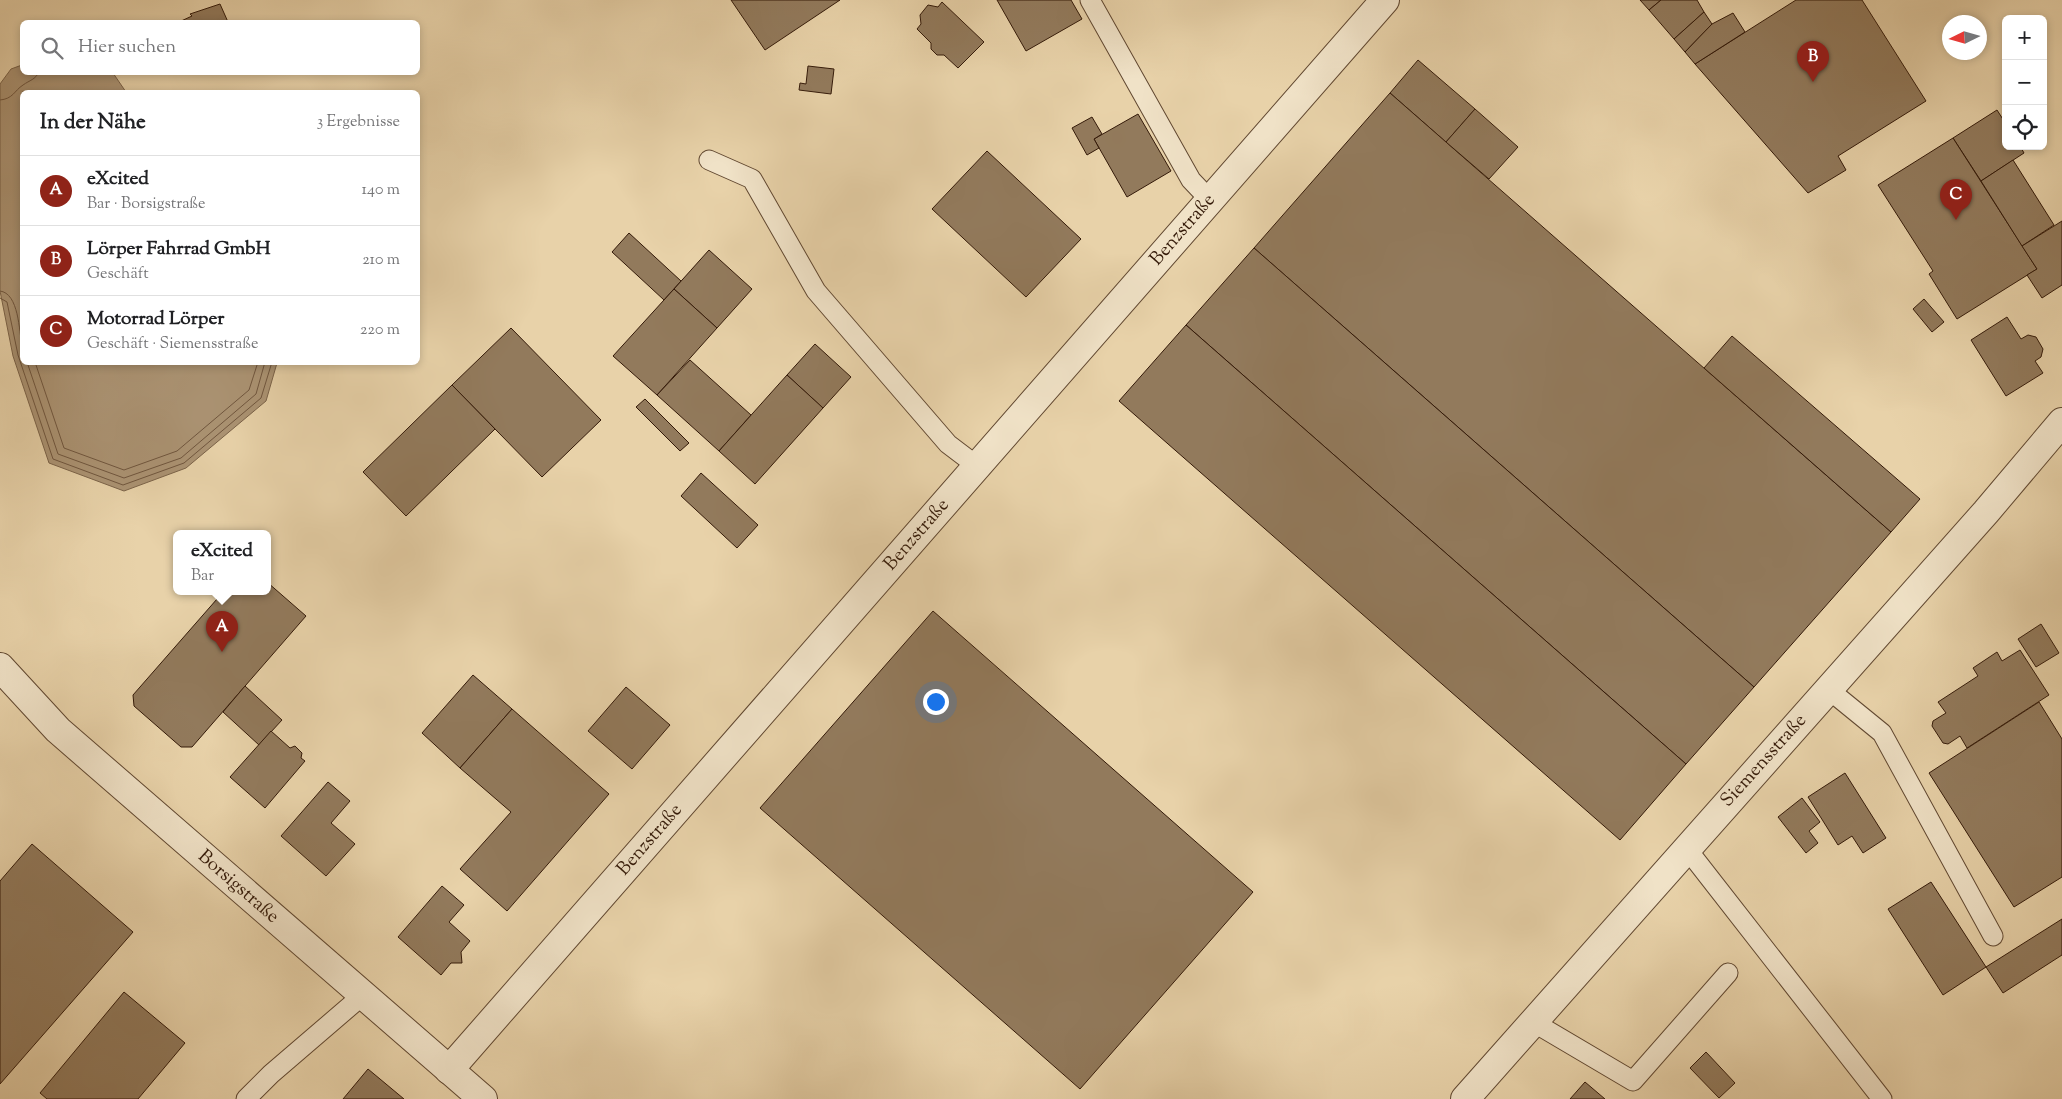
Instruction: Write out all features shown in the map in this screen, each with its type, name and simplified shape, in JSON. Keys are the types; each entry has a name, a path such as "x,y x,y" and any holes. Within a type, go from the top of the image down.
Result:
{"street":[{"name":"Benzstraße","path":"449,1070 1385,0"},
{"name":"Siemensstraße","path":"1464,1099 1687,849 2062,422"},
{"name":"Borsigstraße","path":"0,667 58,730 483,1099"}],"lane":[{"path":"1090,0 1191,180 1210,200"},
{"path":"709,160 752,179 816,291 948,444 977,466"},
{"path":"1828,689 1882,733 1993,936"},
{"path":"1687,849 1882,1099"},
{"path":"1533,1022 1633,1081 1728,974"},
{"path":"246,1099 271,1074 363,995"}],"water":[{"path":"20,66 20,75 114,75 125,90 20,90 20,365 276,365 266,401 186,468 124,491 49,463 13,356 0,291 0,84 11,69"}],"building":[{"path":"731,0 840,0 765,50"},
{"path":"997,0 1071,0 1082,19 1026,51"},
{"path":"1640,0 1661,0 1649,10"},
{"path":"1661,0 1697,0 1704,12 1674,39 1649,10"},
{"path":"1796,0 1862,0 1926,101 1838,156 1846,170 1808,193 1695,64"},
{"path":"942,2 984,42 958,68 944,55 937,55 931,49 931,43 917,29 921,24 920,15 928,5 938,7"},
{"path":"220,4 227,20 183,20 192,16 190,14"},
{"path":"1704,12 1712,24 1685,52 1674,39"},
{"path":"1733,13 1745,32 1695,64 1685,52 1712,24"},
{"path":"1418,60 1475,109 1446,142 1390,93"},
{"path":"808,66 834,69 831,94 799,90 800,83 806,84"},
{"path":"1390,93 1891,532 1754,687 1254,248"},
{"path":"1475,109 1518,147 1489,179 1446,142"},
{"path":"1997,110 2002,118 2002,150 2022,150 2024,153 1981,181 1953,138"},
{"path":"1138,114 1171,171 1127,197 1094,139"},
{"path":"1092,117 1102,134 1094,139 1099,148 1087,155 1072,128"},
{"path":"1953,138 2037,269 1957,319 1929,274 1933,271 1878,185"},
{"path":"987,151 1081,239 1026,297 932,209"},
{"path":"2013,160 2054,225 2022,246 1981,181"},
{"path":"2062,221 2062,285 2042,298 2027,275 2037,269 2022,246"},
{"path":"629,233 681,281 664,300 612,252"},
{"path":"1254,248 1754,687 1686,764 1186,325"},
{"path":"709,250 752,289 717,328 674,289"},
{"path":"674,289 717,328 657,395 613,356"},
{"path":"1924,299 1944,322 1932,332 1913,309"},
{"path":"2007,317 2021,339 2028,335 2036,337 2043,349 2041,357 2035,361 2043,373 2006,396 1971,340"},
{"path":"1186,325 1686,764 1620,840 1119,401"},
{"path":"511,328 601,420 542,477 452,385"},
{"path":"1732,336 1920,499 1891,532 1704,368"},
{"path":"815,344 851,377 823,408 787,375"},
{"path":"690,360 751,415 719,451 657,395"},
{"path":"787,375 823,408 755,484 719,451"},
{"path":"452,385 495,429 406,516 363,472"},
{"path":"645,399 689,443 680,451 636,407"},
{"path":"701,473 758,525 737,548 681,496"},
{"path":"271,585 306,616 192,747 181,747 134,706 133,695 220,595 271,595"},
{"path":"933,611 1253,892 1080,1089 760,808"},
{"path":"2041,624 2059,653 2036,667 2018,639"},
{"path":"2020,650 2049,695 1967,748 1960,736 1948,744 1943,743 1932,726 1933,721 1946,713 1938,702 1978,676 1973,668 1997,652 2002,661"},
{"path":"473,675 512,709 460,768 422,733"},
{"path":"245,686 282,720 259,745 223,712"},
{"path":"626,687 670,725 632,769 588,731"},
{"path":"2039,702 2062,739 2062,877 2014,907 1929,773"},
{"path":"512,709 609,794 507,911 460,869 511,812 460,768"},
{"path":"271,731 290,748 295,746 302,753 301,758 305,761 265,808 230,777"},
{"path":"1845,773 1886,838 1863,853 1852,836 1838,845 1808,797"},
{"path":"328,782 350,801 331,823 355,844 326,876 281,836"},
{"path":"1802,798 1820,822 1809,831 1818,843 1806,853 1778,817"},
{"path":"32,844 133,932 0,1084 0,881"},
{"path":"1931,882 1986,967 1943,995 1888,909"},
{"path":"442,886 464,905 449,922 470,941 461,952 462,963 451,963 441,975 398,937"},
{"path":"2062,919 2062,955 2003,993 1986,967"},
{"path":"124,992 185,1043 138,1099 47,1099 40,1093"},
{"path":"1706,1052 1735,1083 1719,1098 1690,1068"},
{"path":"368,1069 404,1099 343,1099"},
{"path":"1585,1082 1605,1099 1570,1099"}],"place":[{"name":"Lörper Fahrrad GmbH","path":"1813,82"},
{"name":"Motorrad Lörper","path":"1956,220"},
{"name":"eXcited","path":"222,652"}]}
